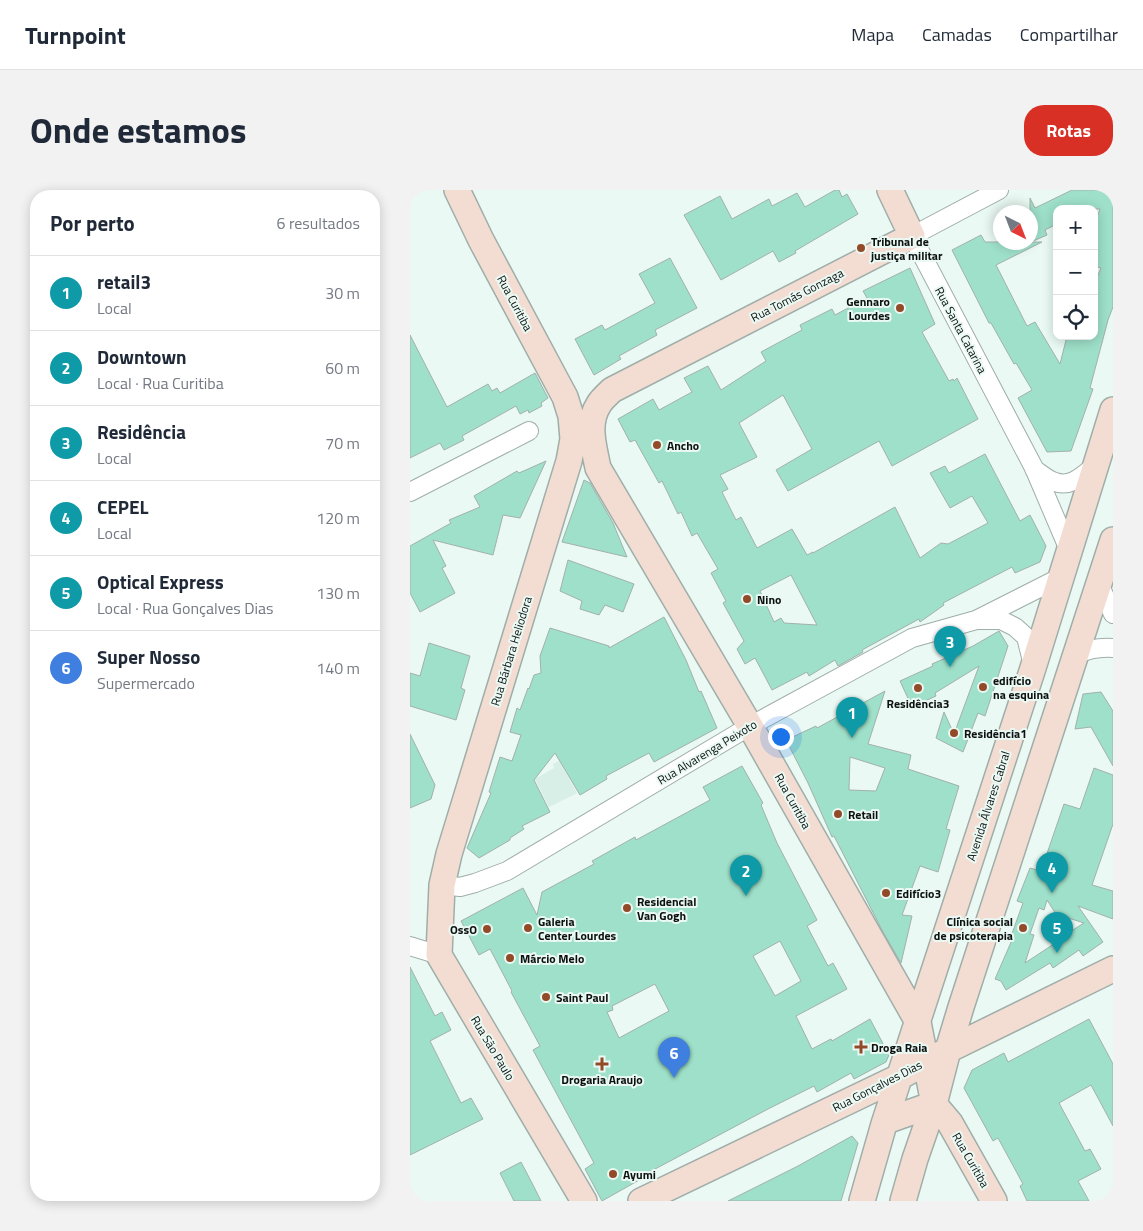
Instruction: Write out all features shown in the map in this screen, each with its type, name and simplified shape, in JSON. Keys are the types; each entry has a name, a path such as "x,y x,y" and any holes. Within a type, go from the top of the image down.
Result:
{"street":[{"name":"Rua Curitiba","path":"457,190 481,240 565,397 571,416"},
{"name":"Rua Santa Catarina","path":"890,190 912,236 1034,468 1069,550"},
{"name":"Rua Tomás Gonzaga","path":"599,403 612,390 999,190"},
{"name":"Rua Curitiba","path":"599,403 593,417 591,434 598,468 750,726 918,1022 934,1104 950,1123 994,1201"},
{"name":"Avenida Álvares Cabral","path":"862,1201 900,1076 1034,668 1113,410"},
{"name":"Rua Bárbara Heliodora","path":"442,884 449,854 569,461 573,439 571,416"},
{"path":"410,492 529,431"},
{"path":"569,461 587,460 598,468"},
{"name":"Rua Santa Catarina","path":"1034,468 1054,482 1064,483 1075,481 1097,464"},
{"path":"903,1201 915,1158 934,1104 948,1050 1113,540"},
{"name":"Rua Alvarenga Peixoto","path":"442,884 460,887 508,871 750,726 912,638 976,620 1061,577"},
{"path":"1098,584 1113,614"},
{"name":"Rua Alvarenga Peixoto","path":"976,620 1001,620 1015,627 1026,638 1034,668"},
{"path":"1076,655 1086,650 1113,648"},
{"path":"410,946 439,954 442,884"},
{"name":"Rua São Paulo","path":"439,954 584,1201"},
{"name":"Rua Gonçalves Dias","path":"640,1201 900,1076 926,1061 1113,969"},
{"path":"886,1121 934,1104"}],"shaded area":[{"path":"559,761 577,793 549,807 535,779 554,768 553,764"}],"building":[{"path":"835,190 839,190 842,197 847,194 858,214 779,262 773,251 721,280 684,215 720,196 732,219 769,199 772,206 797,193 805,207"},
{"path":"1072,190 1113,190 1113,307 1090,388 1093,389 1071,451 1047,452 1018,398 1032,390 1016,363 1014,364 991,323 989,323 952,250 981,235 985,242 993,242 993,250 1026,250 996,265 1027,326 1035,322 1060,364 1066,340 1098,340 1098,275 1101,268 1098,267 1098,214 1100,209 1098,209 1098,205 1053,205 1053,226 1045,230 1047,235 1038,239 1038,207"},
{"path":"670,258 697,308 655,330 657,335 619,356 621,359 594,375 575,339 602,325 605,330 655,303 639,274"},
{"path":"910,268 935,324 922,332 949,381 953,379 954,381 957,378 978,419 892,466 879,441 788,491 776,470 812,449 783,395 739,423 757,457 720,475 728,489 722,492 736,520 741,517 757,548 792,529 807,555 895,507 920,558 941,543 948,544 988,523 972,496 950,508 930,473 945,466 949,473 985,454 1020,521 1030,515 1046,546 1040,562 1015,573 1012,567 943,603 944,605 920,622 919,619 862,650 863,652 838,666 835,660 809,676 807,672 772,690 755,658 745,664 737,649 744,641 723,603 726,601 711,573 718,569 697,533 692,536 681,512 678,514 662,481 659,483 635,440 630,442 618,419 653,399 659,410 692,392 684,378 708,366 721,390 766,361 761,352 802,330 800,325 832,309 835,315 867,298 863,291","holes":["791,575 817,625 784,623 781,618 774,622 760,591"]},
{"path":"410,335 447,407 488,384 492,391 497,388 500,393 535,373 548,398 541,403 542,406 529,413 528,410 520,414 516,406 462,436 464,440 444,450 440,443 410,458"},
{"path":"546,461 520,518 503,515 493,555 433,540 446,566 442,568 455,593 420,612 410,593 410,546 451,523 449,520 480,507 474,496 517,471 519,473"},
{"path":"584,480 590,483 613,523 627,557 562,542"},
{"path":"568,560 634,584 623,612 605,605 599,615 580,609 582,601 560,591"},
{"path":"664,617 686,660 699,692 701,691 717,728 654,762 649,753 606,776 607,779 580,795 555,753 534,780 550,812 522,826 524,829 510,838 510,840 479,858 467,848 491,793 489,792 500,757 512,761 521,735 510,732 517,708 520,710 534,675 541,673 540,656 550,628 609,646 609,648"},
{"path":"999,631 1008,646 985,716 978,713 963,752 936,738 944,712 954,734 979,666 935,693 936,696 912,707 900,681 973,646"},
{"path":"429,643 470,656 461,688 465,690 456,720 410,706 410,673 420,676"},
{"path":"885,691 868,744 911,755 908,769 959,786 946,829 950,830 938,872 920,866 902,915 912,916 901,963 834,836 832,837 786,740 816,726 817,728","holes":["850,757 885,768 876,791 849,790"]},
{"path":"1101,692 1113,711 1113,766 1091,727 1075,729 1083,694"},
{"path":"410,734 435,785 431,799 410,808"},
{"path":"742,766 763,803 761,805 777,843 817,920 807,926 828,966 833,963 847,989 796,1016 812,1049 831,1039 832,1041 870,1019 889,1055 886,1062 854,1079 851,1073 817,1092 814,1086 768,1109 640,1177 641,1179 602,1201 585,1169 594,1163 533,1050 540,1046 490,949 479,955 461,921 523,888 537,915 542,892 594,864 592,861 635,837 636,840 710,800 703,787","holes":["780,941 801,981 775,996 753,956","655,984 669,1011 619,1038 607,1012 613,1010 612,1006"]},
{"path":"1094,768 1113,775 1113,824 1092,885 1113,891 1113,919 1078,906 1103,942 1083,956 1079,950 1053,968 1050,963 1006,990 1001,981 995,979 1012,940 1010,939 1023,903 1017,901 1030,868 1041,871 1064,804 1080,809","holes":["1047,900 1056,914 1084,923 1025,963 1034,935 1030,934 1039,908 1044,910"]},
{"path":"410,967 435,1016 442,1012 451,1030 430,1041 461,1103 471,1098 483,1119 410,1155"},
{"path":"1089,1019 1113,1064 1113,1126 1091,1085 1059,1103 1085,1151 1090,1149 1101,1169 1078,1181 1089,1201 1027,1201 1020,1186 1023,1184 998,1138 993,1141 964,1088 972,1070 1004,1053 1008,1062"},
{"path":"852,1136 858,1143 841,1201 728,1201 798,1166"},
{"path":"521,1162 541,1201 514,1201 500,1173"}],"place":[{"name":"Tribunal de justiça militar","path":"861,248"},
{"name":"Gennaro Lourdes","path":"900,308"},
{"name":"Ancho","path":"657,445"},
{"name":"Nino","path":"747,599"},
{"name":"Residência","path":"950,667"},
{"name":"edifício na esquina","path":"983,687"},
{"name":"Residência3","path":"918,688"},
{"name":"Residência1","path":"954,733"},
{"name":"retail3","path":"852,738"},
{"name":"Retail","path":"838,814"},
{"name":"Edifício3","path":"886,893"},
{"name":"CEPEL","path":"1052,893"},
{"name":"Downtown","path":"746,896"},
{"name":"Residencial Van Gogh","path":"627,908"},
{"name":"Galeria Center Lourdes","path":"528,928"},
{"name":"Clínica social de psicoterapia","path":"1023,928"},
{"name":"OssO","path":"487,929"},
{"name":"Optical Express","path":"1057,953"},
{"name":"Márcio Melo","path":"510,958"},
{"name":"Saint Paul","path":"546,997"},
{"name":"Droga Raia","path":"861,1047"},
{"name":"Drogaria Araujo","path":"602,1064"},
{"name":"Super Nosso","path":"674,1078"},
{"name":"Ayumi","path":"613,1174"}]}
